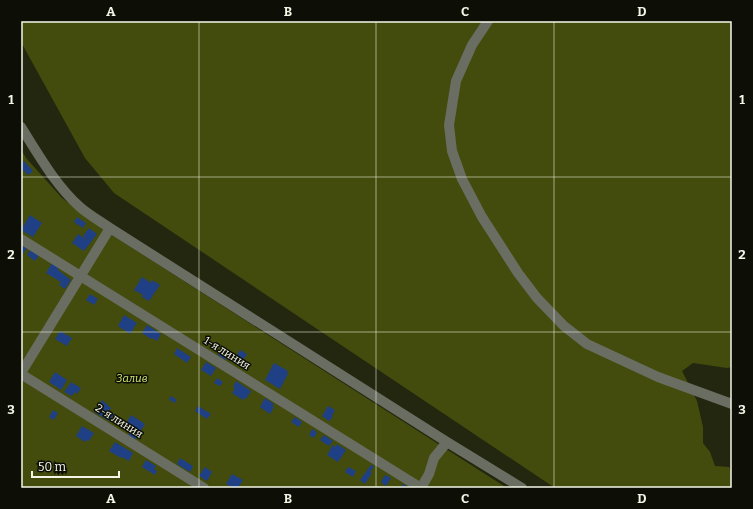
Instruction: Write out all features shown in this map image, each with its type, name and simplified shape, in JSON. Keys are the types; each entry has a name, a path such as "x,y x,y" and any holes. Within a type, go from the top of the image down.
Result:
{"street":[{"path":"488,21 472,45 456,81 449,125 452,151 462,180 482,217 518,273 538,298 564,326 587,344 658,377 732,404"},
{"path":"21,127 63,189 80,207 110,228 522,488"},
{"path":"21,374 110,228"},
{"name":"1-я линия","path":"21,238 421,488"},
{"name":"2-я линия","path":"21,374 204,488"},
{"path":"421,488 429,474 434,458 447,442"}],"green space":[{"path":"21,21 732,21 732,367 727,368 693,363 682,371 697,401 703,427 703,443 710,452 715,466 729,467 732,472 732,488 555,488 114,193 85,158 21,42"},
{"name":"Залив","path":"21,149 26,158 62,198 112,235 507,488 21,488"}],"building":[{"path":"24,161 33,171 28,175 21,168 21,164"},
{"path":"30,215 42,223 33,237 21,230"},
{"path":"77,217 86,223 83,228 74,222"},
{"path":"89,228 97,234 84,251 72,243 78,234 87,240 83,236"},
{"path":"21,244 27,248 21,257"},
{"path":"31,249 39,255 35,261 27,255"},
{"path":"52,263 59,267 58,270 71,280 65,289 59,285 61,282 46,273"},
{"path":"142,277 151,283 152,280 160,285 149,301 142,297 143,295 134,290"},
{"path":"90,294 98,299 94,305 86,300"},
{"path":"124,315 137,323 130,334 118,326"},
{"path":"147,325 161,334 157,341 142,333"},
{"path":"60,331 72,338 67,346 55,339"},
{"path":"223,347 230,351 225,360 218,355"},
{"path":"177,348 191,357 187,363 174,354"},
{"path":"240,350 247,354 239,366 233,362"},
{"path":"206,362 216,368 211,376 201,370"},
{"path":"274,363 288,371 288,374 280,389 265,380"},
{"path":"55,372 67,380 61,390 49,382"},
{"path":"217,378 223,382 220,386 214,383"},
{"path":"236,381 251,391 246,399 244,398 243,400 232,393 235,388 233,387"},
{"path":"71,382 81,388 77,394 75,392 72,396 64,392"},
{"path":"171,396 177,400 174,403 169,399"},
{"path":"265,398 274,404 270,414 260,407"},
{"path":"102,400 111,408 109,411 114,414 109,421 94,412"},
{"path":"198,406 211,414 207,419 195,411"},
{"path":"328,406 335,410 332,416 333,417 329,421 322,416"},
{"path":"53,410 58,413 54,420 49,417"},
{"path":"131,415 145,424 135,440 128,435 130,433 123,429"},
{"path":"295,417 302,422 299,427 291,422"},
{"path":"82,426 94,433 89,441 87,440 85,442 76,436"},
{"path":"312,429 317,432 314,438 309,435"},
{"path":"324,435 333,441 329,446 320,440"},
{"path":"115,442 133,453 129,461 109,451"},
{"path":"337,444 346,450 338,462 327,455 333,445 336,447"},
{"path":"180,458 193,466 190,472 177,464"},
{"path":"146,460 156,466 154,469 157,471 155,475 142,467"},
{"path":"371,465 374,466 370,472 372,473 365,484 360,480"},
{"path":"205,467 212,472 207,481 199,476"},
{"path":"348,467 356,471 353,477 345,472"},
{"path":"232,474 243,480 238,488 229,488 230,486 226,484"},
{"path":"385,475 391,478 386,486 381,482"},
{"path":"403,484 410,488 400,488"}]}
